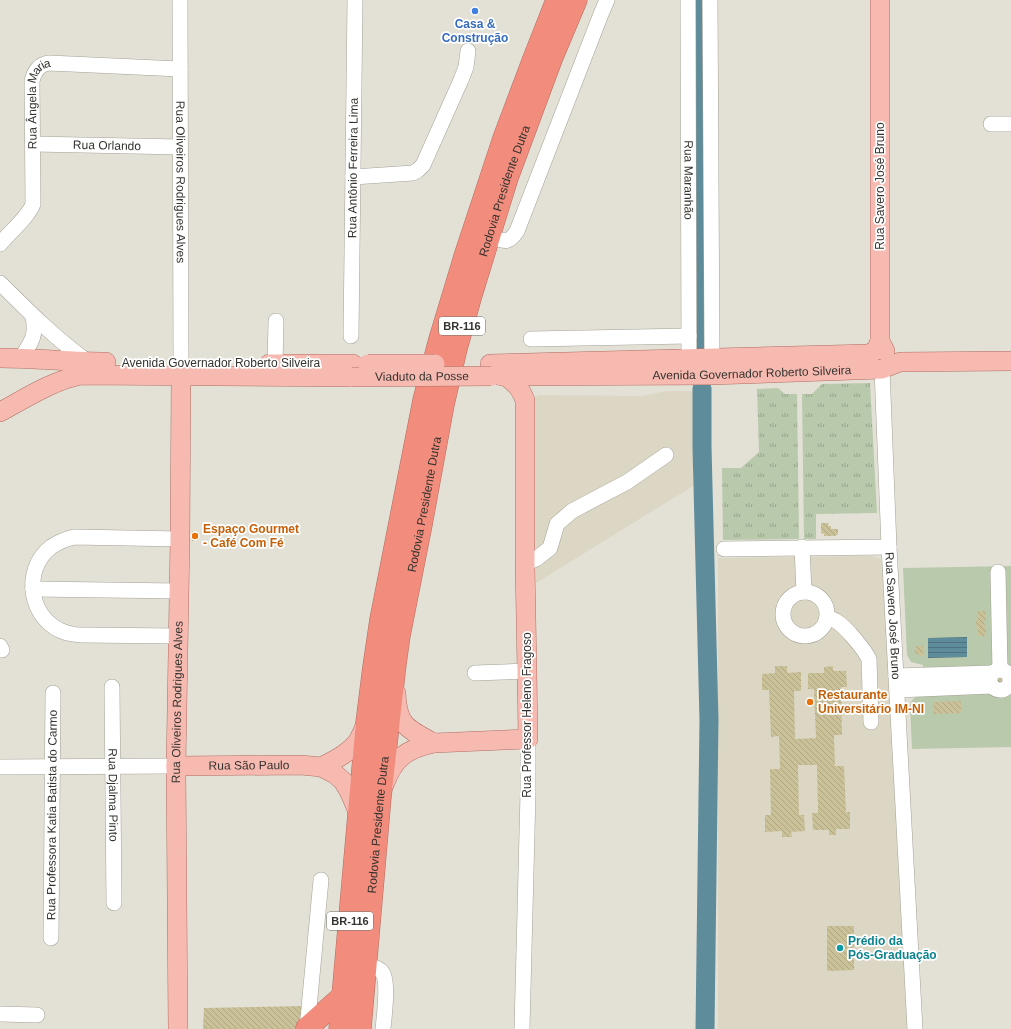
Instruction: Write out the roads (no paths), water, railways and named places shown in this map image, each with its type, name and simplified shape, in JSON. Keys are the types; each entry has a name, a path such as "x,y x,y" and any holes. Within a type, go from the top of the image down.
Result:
{"highway":[{"name":"Rodovia Presidente Dutra","path":"360,1029 380,798 395,665 400,629 421,526 443,405 460,334 489,236 507,178 546,72 561,1"},
{"name":"Rodovia Presidente Dutra","path":"340,1029 367,722 381,619 424,400 440,339 466,253 504,138 561,1"},
{"path":"307,1029 343,996"}],"main road":[{"name":"Rua Savero José Bruno","path":"880,0 880,340"},
{"name":"Avenida Governador Roberto Silveira","path":"496,372 689,359 869,354 876,350 880,340"},
{"path":"880,340 882,347 887,354 900,362"},
{"path":"0,358 26,358 79,362 76,376 36,392 0,412"},
{"path":"26,358 35,362 39,368 41,376 40,386 36,392"},
{"name":"Avenida Governador Roberto Silveira","path":"496,372 538,376 711,375 882,369 900,362 1011,361"},
{"name":"Avenida Governador Roberto Silveira","path":"79,362 181,370 353,370"},
{"name":"Viaduto da Posse","path":"353,370 405,363 496,372"},
{"name":"Avenida Governador Roberto Silveira","path":"181,370 275,364 353,370"},
{"name":"Rua Oliveiros Rodrigues Alves","path":"178,1029 176,766 181,370"},
{"path":"496,372 514,382 518,386 525,400"},
{"name":"Rua Professor Heleno Fragoso","path":"528,739 525,564 525,400 528,391 538,376"},
{"path":"395,665 396,705 401,720 413,733 434,743"},
{"path":"321,767 341,756 352,747 358,740 367,722"},
{"path":"380,798 388,774 394,764 399,758 410,750 434,743 528,739"},
{"name":"Rua São Paulo","path":"176,766 301,765 321,767 335,774 343,781 359,814"}],"street":[{"name":"Rua Oliveiros Rodrigues Alves","path":"180,0 181,370"},
{"name":"Rua Antônio Ferreira Lima","path":"351,336 355,0"},
{"path":"489,236 502,240 509,240 518,231 600,14 607,0"},
{"name":"Rua Maranhão","path":"688,0 689,359"},
{"name":"Rua Maranhão","path":"710,0 712,359"},
{"path":"353,177 413,173 418,170 422,165 461,80 466,67 468,51"},
{"name":"Rua Ângela Maria","path":"0,244 32,208 32,81 36,70 41,65 49,63 180,69"},
{"path":"991,124 1011,124"},
{"name":"Rua Orlando","path":"33,144 180,147"},
{"path":"0,284 79,362"},
{"path":"26,358 35,333 33,317"},
{"path":"275,364 276,321"},
{"path":"531,339 689,336"},
{"name":"Rua Savero José Bruno","path":"882,369 889,547 915,1029"},
{"path":"525,564 536,559 550,548 557,524 572,511 626,482 666,456"},
{"path":"178,636 82,635 66,633 52,626 46,621 37,608 34,600 32,583 36,567 40,560 51,547 66,539 180,539"},
{"path":"802,547 804,592"},
{"path":"724,548 889,547"},
{"path":"896,683 995,676 998,572"},
{"path":"32,589 179,592"},
{"path":"800,592 807,592 814,594 824,603 827,610 827,617 825,624 820,630 814,634 800,636 787,628 783,614 784,607 793,595 800,592"},
{"path":"827,617 836,621 844,628 869,659 871,722"},
{"path":"475,674 528,671"},
{"name":"Rua Djalma Pinto","path":"112,687 114,903"},
{"name":"Rua Professora Katia Batista do Carmo","path":"51,938 53,693"},
{"name":"Rua Professor Heleno Fragoso","path":"522,1029 528,739"},
{"path":"0,767 176,766"},
{"path":"307,1029 321,880"},
{"path":"365,964 377,968 384,976 386,992 383,1029"},
{"path":"0,1014 37,1015"}],"water":[{"path":"967,637 967,657 928,658 928,638"}],"waterway":[{"path":"700,0 702,348"},
{"path":"702,388 702,447 709,720 705,1029"}],"place":[{"name":"Casa & Construção","path":"475,11"},
{"name":"Espaço Gourmet - Café Com Fé","path":"195,536"},
{"name":"Restaurante Universitário IM-NI","path":"810,702"},
{"name":"Prédio da Pós-Graduação","path":"840,948"}]}
